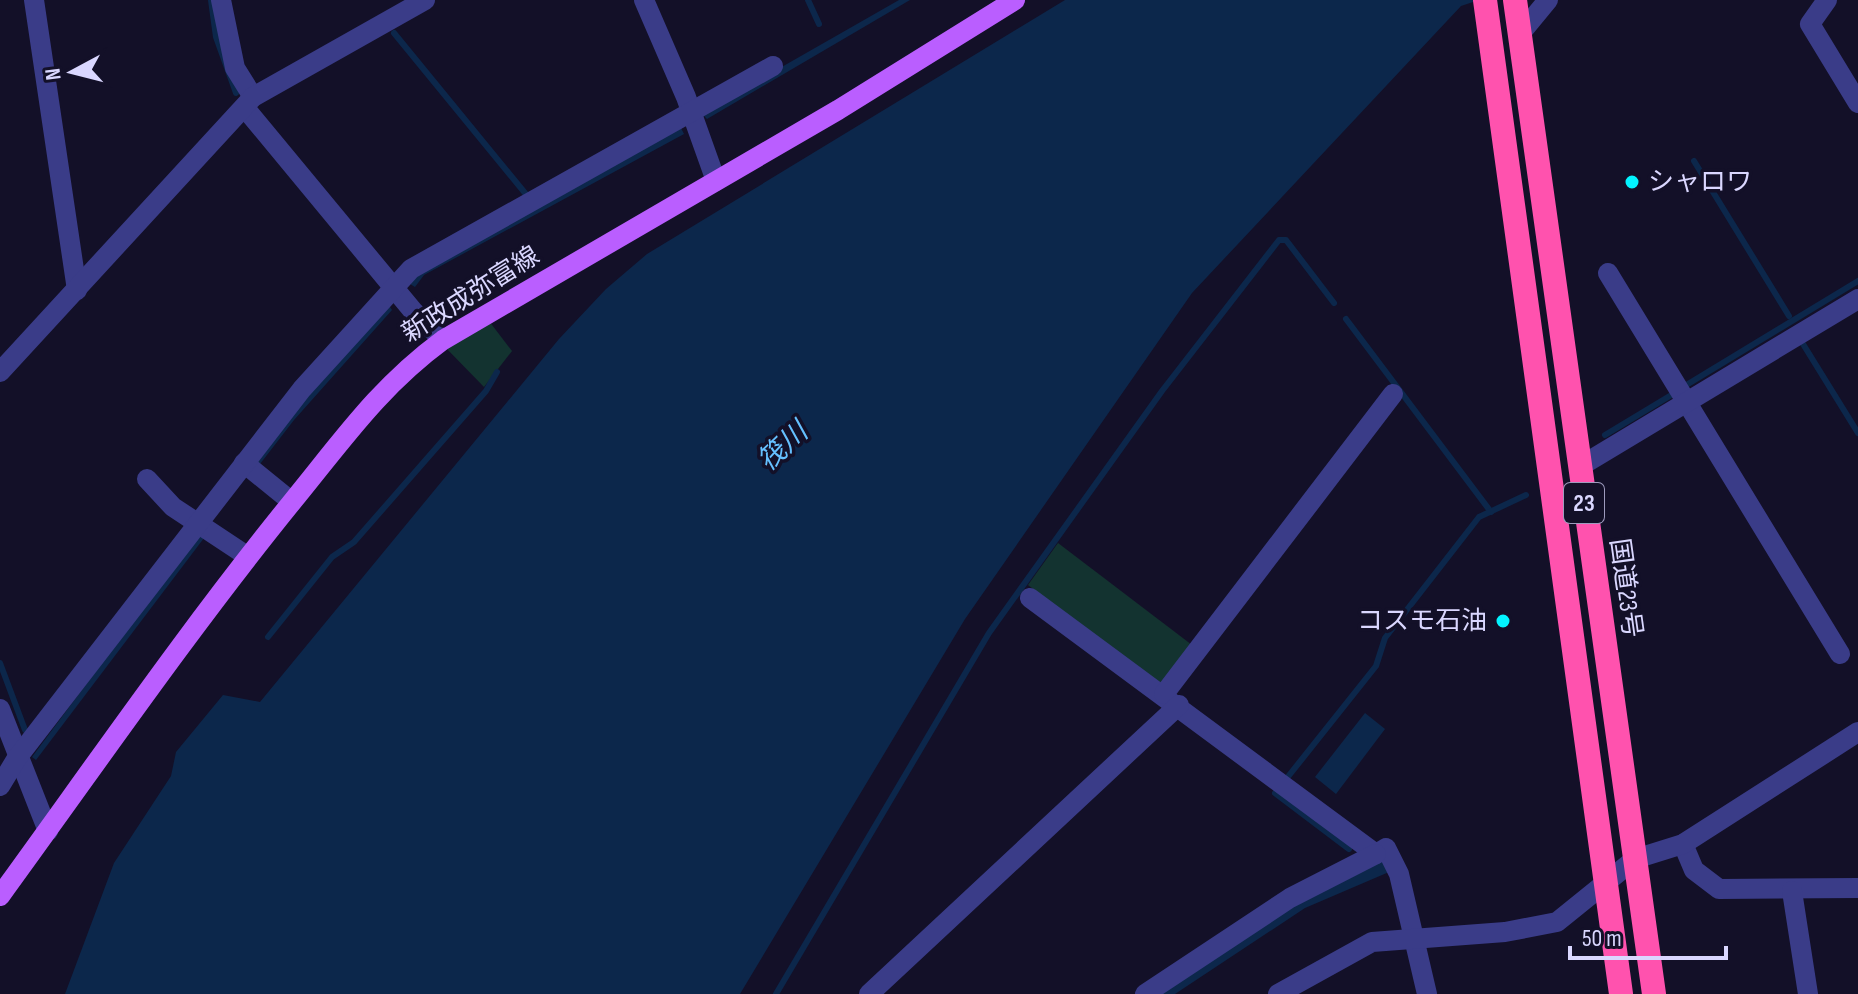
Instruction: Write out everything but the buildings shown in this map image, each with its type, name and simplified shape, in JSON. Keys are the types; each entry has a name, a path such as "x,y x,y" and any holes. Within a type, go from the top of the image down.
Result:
{"highway":[{"name":"23","path":"1487,11 1621,994"},
{"name":"国道23号","path":"1517,15 1654,994"}],"main road":[{"name":"新政成弥富線","path":"0,896 247,556 375,398 402,370 443,340 716,181 1015,0"}],"street":[{"path":"34,0 77,290"},
{"path":"221,0 235,68 249,102 393,287 443,340"},
{"path":"0,372 249,102 425,0"},
{"path":"644,0 716,181"},
{"path":"1517,15 1548,0"},
{"path":"1827,0 1810,24 1858,103"},
{"path":"0,786 17,758 302,389 411,269 773,66"},
{"path":"1608,273 1840,654"},
{"path":"1579,467 1858,299"},
{"path":"869,994 1172,700 1393,394"},
{"path":"244,463 292,502"},
{"path":"147,479 173,507 247,556"},
{"path":"1030,598 1172,700 1376,854"},
{"path":"0,709 48,831"},
{"path":"1278,994 1372,942 1505,932 1557,922 1635,859 1683,844 1858,732"},
{"path":"1683,844 1694,870 1719,889 1792,891 1858,888"},
{"path":"1145,994 1290,898 1386,848 1399,874 1427,994"},
{"path":"1792,891 1808,994"}],"green space":[{"path":"489,321 512,351 484,387 445,347"},
{"path":"1058,543 1192,645 1160,685 1028,585"}],"water":[{"path":"899,0 910,0 707,119 701,113"},
{"name":"筏川","path":"1065,0 1479,0 1461,6 1192,293 965,619 740,994 65,994 114,863 171,776 176,752 223,695 260,702 559,339 606,289 647,254"},
{"path":"681,128 684,134 424,275 415,287 410,284 420,272"},
{"path":"388,304 392,310 294,420 260,464 255,461 319,380"},
{"path":"198,534 204,538 36,760 32,757"},
{"path":"1365,713 1385,729 1336,794 1315,777"},
{"path":"1382,861 1389,872 1305,908 1175,994 1154,994 1303,896"}],"waterway":[{"path":"211,0 216,37 236,93"},
{"path":"808,0 819,24"},
{"path":"394,33 525,193"},
{"path":"1694,161 1789,316"},
{"path":"776,994 989,633 1162,391 1279,240 1286,240 1334,303"},
{"path":"1688,384 1858,281"},
{"path":"1346,319 1491,512"},
{"path":"1803,344 1858,433"},
{"path":"268,637 332,557 354,542 486,391 497,372"},
{"path":"1605,435 1673,394"},
{"path":"1349,849 1275,793 1376,666 1385,638 1479,517 1526,495"},
{"path":"0,663 25,730"}],"place":[{"name":"シャロワ","path":"1632,182"},
{"name":"コスモ石油","path":"1503,621"}]}
